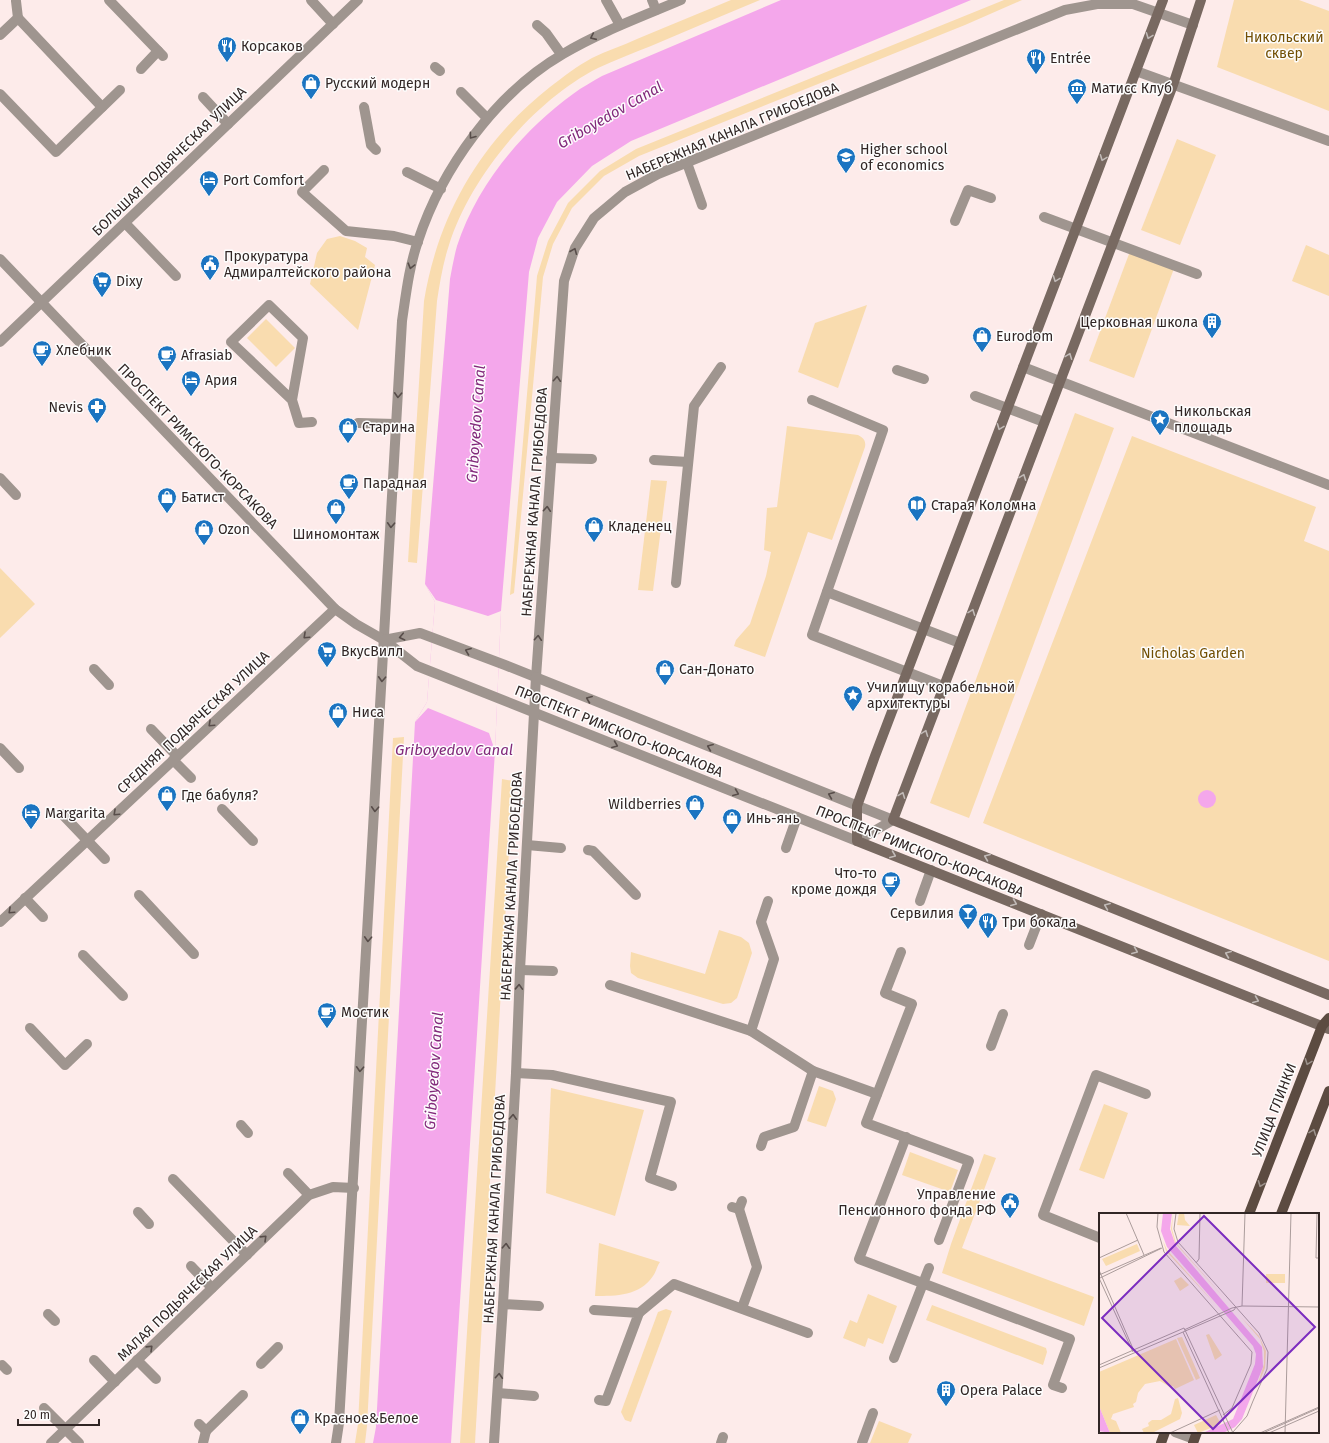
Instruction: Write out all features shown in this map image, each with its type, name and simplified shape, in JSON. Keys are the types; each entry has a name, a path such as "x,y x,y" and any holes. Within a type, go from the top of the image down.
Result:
{"main road":[{"path":"857,841 857,806 906,672 1163,0"},
{"path":"893,820 1173,85 1201,0"},
{"name":"ПРОСПЕКТ РИМСКОГО-КОРСАКОВА","path":"893,820 1329,995"},
{"name":"ПРОСПЕКТ РИМСКОГО-КОРСАКОВА","path":"857,841 1041,914 1327,1024"},
{"name":"УЛИЦА ГЛИНКИ","path":"1249,1213 1327,1024"},
{"path":"1282,1213 1329,1091"},
{"path":"1161,1443 1165,1433"}],"street":[{"path":"109,0 161,54 141,69"},
{"path":"311,0 333,24"},
{"name":"БОЛЬШАЯ ПОДЬЯЧЕСКАЯ УЛИЦА","path":"0,342 358,0"},
{"path":"606,0 620,25"},
{"path":"652,0 656,10"},
{"path":"336,1443 339,1423 354,1188 402,321 408,278 428,214 467,143 487,118 517,87 561,54 587,40 681,0"},
{"path":"16,1 18,18 102,107"},
{"name":"НАБЕРЕЖНАЯ КАНАЛА ГРИБОЕДОВА","path":"494,1443 516,1073 520,970 536,677 564,282 575,248 594,218 625,192 658,174 1065,10 1097,4 1133,4 1193,25"},
{"path":"0,35 18,18"},
{"path":"537,25 546,33 561,54"},
{"path":"1136,71 1329,141"},
{"path":"0,94 26,129 56,152 120,90"},
{"path":"461,92 487,118"},
{"path":"203,97 228,124"},
{"path":"364,107 371,144 376,150"},
{"path":"687,163 702,205"},
{"path":"324,170 302,192 346,231 394,236 418,242"},
{"path":"407,172 441,189"},
{"path":"955,221 968,190 990,198"},
{"path":"1044,217 1112,244 1197,274"},
{"path":"124,223 176,276"},
{"name":"ПРОСПЕКТ РИМСКОГО-КОРСАКОВА","path":"0,259 335,609 356,624 384,640 417,666 501,698 857,841"},
{"path":"292,400 230,342 269,305 303,338 292,400 299,422 312,422"},
{"path":"676,584 694,406 721,367"},
{"path":"1023,367 1329,485"},
{"path":"897,370 924,379"},
{"path":"975,396 1044,422"},
{"path":"812,400 884,430 812,635 943,686"},
{"path":"358,423 396,424"},
{"path":"551,458 592,459"},
{"path":"654,460 688,462"},
{"path":"0,478 16,495"},
{"path":"827,592 960,644"},
{"name":"СРЕДНЯЯ ПОДЬЯЧЕСКАЯ УЛИЦА","path":"0,922 335,609"},
{"name":"ПРОСПЕКТ РИМСКОГО-КОРСАКОВА","path":"384,640 420,633 536,677 893,820"},
{"path":"94,669 110,685"},
{"path":"151,729 192,778"},
{"path":"0,748 19,768"},
{"path":"222,809 253,842"},
{"path":"62,814 105,859"},
{"path":"786,848 797,817"},
{"path":"857,841 893,820"},
{"path":"527,845 561,848"},
{"path":"588,850 593,851 636,895"},
{"path":"920,901 932,870"},
{"path":"139,895 194,954"},
{"path":"25,898 43,917"},
{"path":"751,1031 774,959 761,922 768,901"},
{"path":"1029,945 1041,914"},
{"path":"901,952 885,993 912,1004 866,1123 969,1161 939,1240"},
{"path":"84,955 123,996"},
{"path":"520,970 553,971"},
{"path":"610,986 751,1031 813,1071 877,1094"},
{"path":"991,1046 1004,1014"},
{"path":"30,1028 65,1065 87,1044"},
{"path":"761,1146 764,1137 794,1127 813,1071"},
{"path":"516,1073 552,1075 671,1102 650,1178 672,1186"},
{"path":"1099,1238 1043,1215 1096,1075 1146,1094"},
{"path":"906,1137 859,1260 1070,1339 1053,1385 1062,1388"},
{"path":"288,1173 309,1195"},
{"path":"173,1179 247,1255"},
{"name":"МАЛАЯ ПОДЬЯЧЕСКАЯ УЛИЦА","path":"51,1443 309,1195 333,1187 354,1188"},
{"path":"738,1206 757,1267 742,1308"},
{"path":"138,1212 149,1224"},
{"path":"191,1266 212,1288"},
{"path":"894,1358 929,1268"},
{"path":"599,1400 606,1401 639,1313 674,1284 808,1333"},
{"path":"503,1304 539,1306"},
{"path":"594,1310 639,1313"},
{"path":"262,1364 278,1347"},
{"path":"94,1360 115,1382"},
{"path":"137,1360 156,1380"},
{"path":"498,1393 534,1396"},
{"path":"203,1443 203,1427 243,1395"},
{"path":"44,1408 79,1443"},
{"path":"862,1443 873,1414"},
{"path":"1178,1433 1195,1438"}],"green space":[{"path":"731,0 760,0 611,62 574,82 528,120 507,143 488,168 472,193 459,219 449,245 439,287 417,563 408,562 424,301 431,269 440,239 466,182 503,131 525,108 550,87 586,61 597,55"},
{"path":"1004,0 1022,0 965,25 639,156 604,176 572,208 553,244 543,277 514,593 510,595 537,276 548,241 568,203 600,171 636,149"},
{"name":"Никольский сквер","path":"1234,0 1299,0 1329,11 1329,111 1217,67"},
{"path":"1177,139 1216,155 1180,245 1141,230"},
{"path":"340,236 355,241 367,248 365,257 375,265 358,330 310,284 317,253 327,239"},
{"path":"1306,245 1329,255 1329,296 1292,281"},
{"path":"1132,246 1176,263 1134,378 1089,361"},
{"path":"867,305 838,388 798,372 815,323"},
{"path":"266,319 295,348 276,367 247,338"},
{"path":"1075,413 1114,428 969,818 930,803"},
{"path":"787,426 858,435 865,441 865,447 832,540 808,532 765,657 734,646 736,640 750,624 766,576 771,552 764,550 767,508 777,507"},
{"name":"Nicholas Garden","path":"1132,436 1316,507 1304,541 1329,551 1329,961 983,823"},
{"path":"651,480 667,481 653,591 638,590"},
{"path":"0,568 35,604 0,638"},
{"path":"404,737 367,1426 365,1443 355,1443 358,1424 393,738"},
{"path":"502,779 513,781 475,1443 460,1443"},
{"path":"719,930 741,937 749,943 752,953 737,998 731,1003 723,1004 638,978 631,973 631,952 705,974"},
{"path":"819,1086 833,1091 836,1099 826,1127 807,1121"},
{"path":"551,1088 644,1110 615,1216 546,1193"},
{"path":"1104,1104 1128,1113 1104,1179 1079,1170"},
{"path":"910,1152 958,1170 950,1192 902,1175"},
{"path":"984,1154 996,1158 962,1248 1094,1297 1084,1326 942,1273"},
{"path":"599,1243 660,1262 648,1283 641,1288 627,1294 595,1296"},
{"path":"868,1294 897,1306 883,1344 868,1338 865,1347 843,1338 850,1320 857,1323"},
{"path":"932,1305 1046,1348 1047,1352 1043,1365 926,1320"},
{"path":"666,1309 672,1311 631,1422 625,1420 621,1412 658,1312"},
{"path":"879,1421 912,1434 908,1443 870,1443"}],"water":[{"name":"Griboyedov Canal","path":"781,0 971,0 631,141 592,166 557,202 538,238 529,272 501,611 495,751 451,1443 373,1443 376,1427 415,722 427,702 435,602 425,584 450,279 457,246 476,202 503,161 536,125 573,94 602,76"},
{"path":"1207,790 1213,793 1216,799 1213,805 1207,808 1201,805 1198,799 1201,793"}],"pier":[{"path":"425,584 436,600 488,616 501,611 495,751 489,733 428,708 415,722 427,702 435,602"}],"place":[{"name":"Корсаков","path":"227,63"},
{"name":"Entrée","path":"1036,75"},
{"name":"Русский модерн","path":"311,100"},
{"name":"Матисс Клуб","path":"1077,105"},
{"name":"Higher school of economics","path":"846,174"},
{"name":"Port Comfort","path":"209,197"},
{"name":"Прокуратура Адмиралтейского района","path":"210,281"},
{"name":"Dixy","path":"102,298"},
{"name":"Церковная школа","path":"1212,339"},
{"name":"Eurodom","path":"982,353"},
{"name":"Хлебник","path":"42,367"},
{"name":"Afrasiab","path":"167,372"},
{"name":"Ария","path":"191,397"},
{"name":"Nevis","path":"97,424"},
{"name":"Никольская площадь","path":"1160,436"},
{"name":"Старина","path":"348,444"},
{"name":"Парадная","path":"349,500"},
{"name":"Батист","path":"167,514"},
{"name":"Старая Коломна","path":"917,522"},
{"name":"Шиномонтаж","path":"336,525"},
{"name":"Кладенец","path":"594,543"},
{"name":"Ozon","path":"204,546"},
{"name":"ВкусВилл","path":"327,668"},
{"name":"Сан-Донато","path":"665,686"},
{"name":"Училищу корабельной архитектуры","path":"853,712"},
{"name":"Ниса","path":"338,729"},
{"name":"Где бабуля?","path":"167,812"},
{"name":"Wildberries","path":"695,821"},
{"name":"Margarita","path":"31,830"},
{"name":"Инь-янь","path":"732,835"},
{"name":"Что-то кроме дождя","path":"891,898"},
{"name":"Сервилия","path":"968,930"},
{"name":"Три бокала","path":"988,939"},
{"name":"Мостик","path":"327,1029"},
{"name":"Управление Пенсионного фонда РФ","path":"1010,1219"},
{"name":"Opera Palace","path":"946,1407"},
{"name":"Красное&Белое","path":"300,1435"}]}
